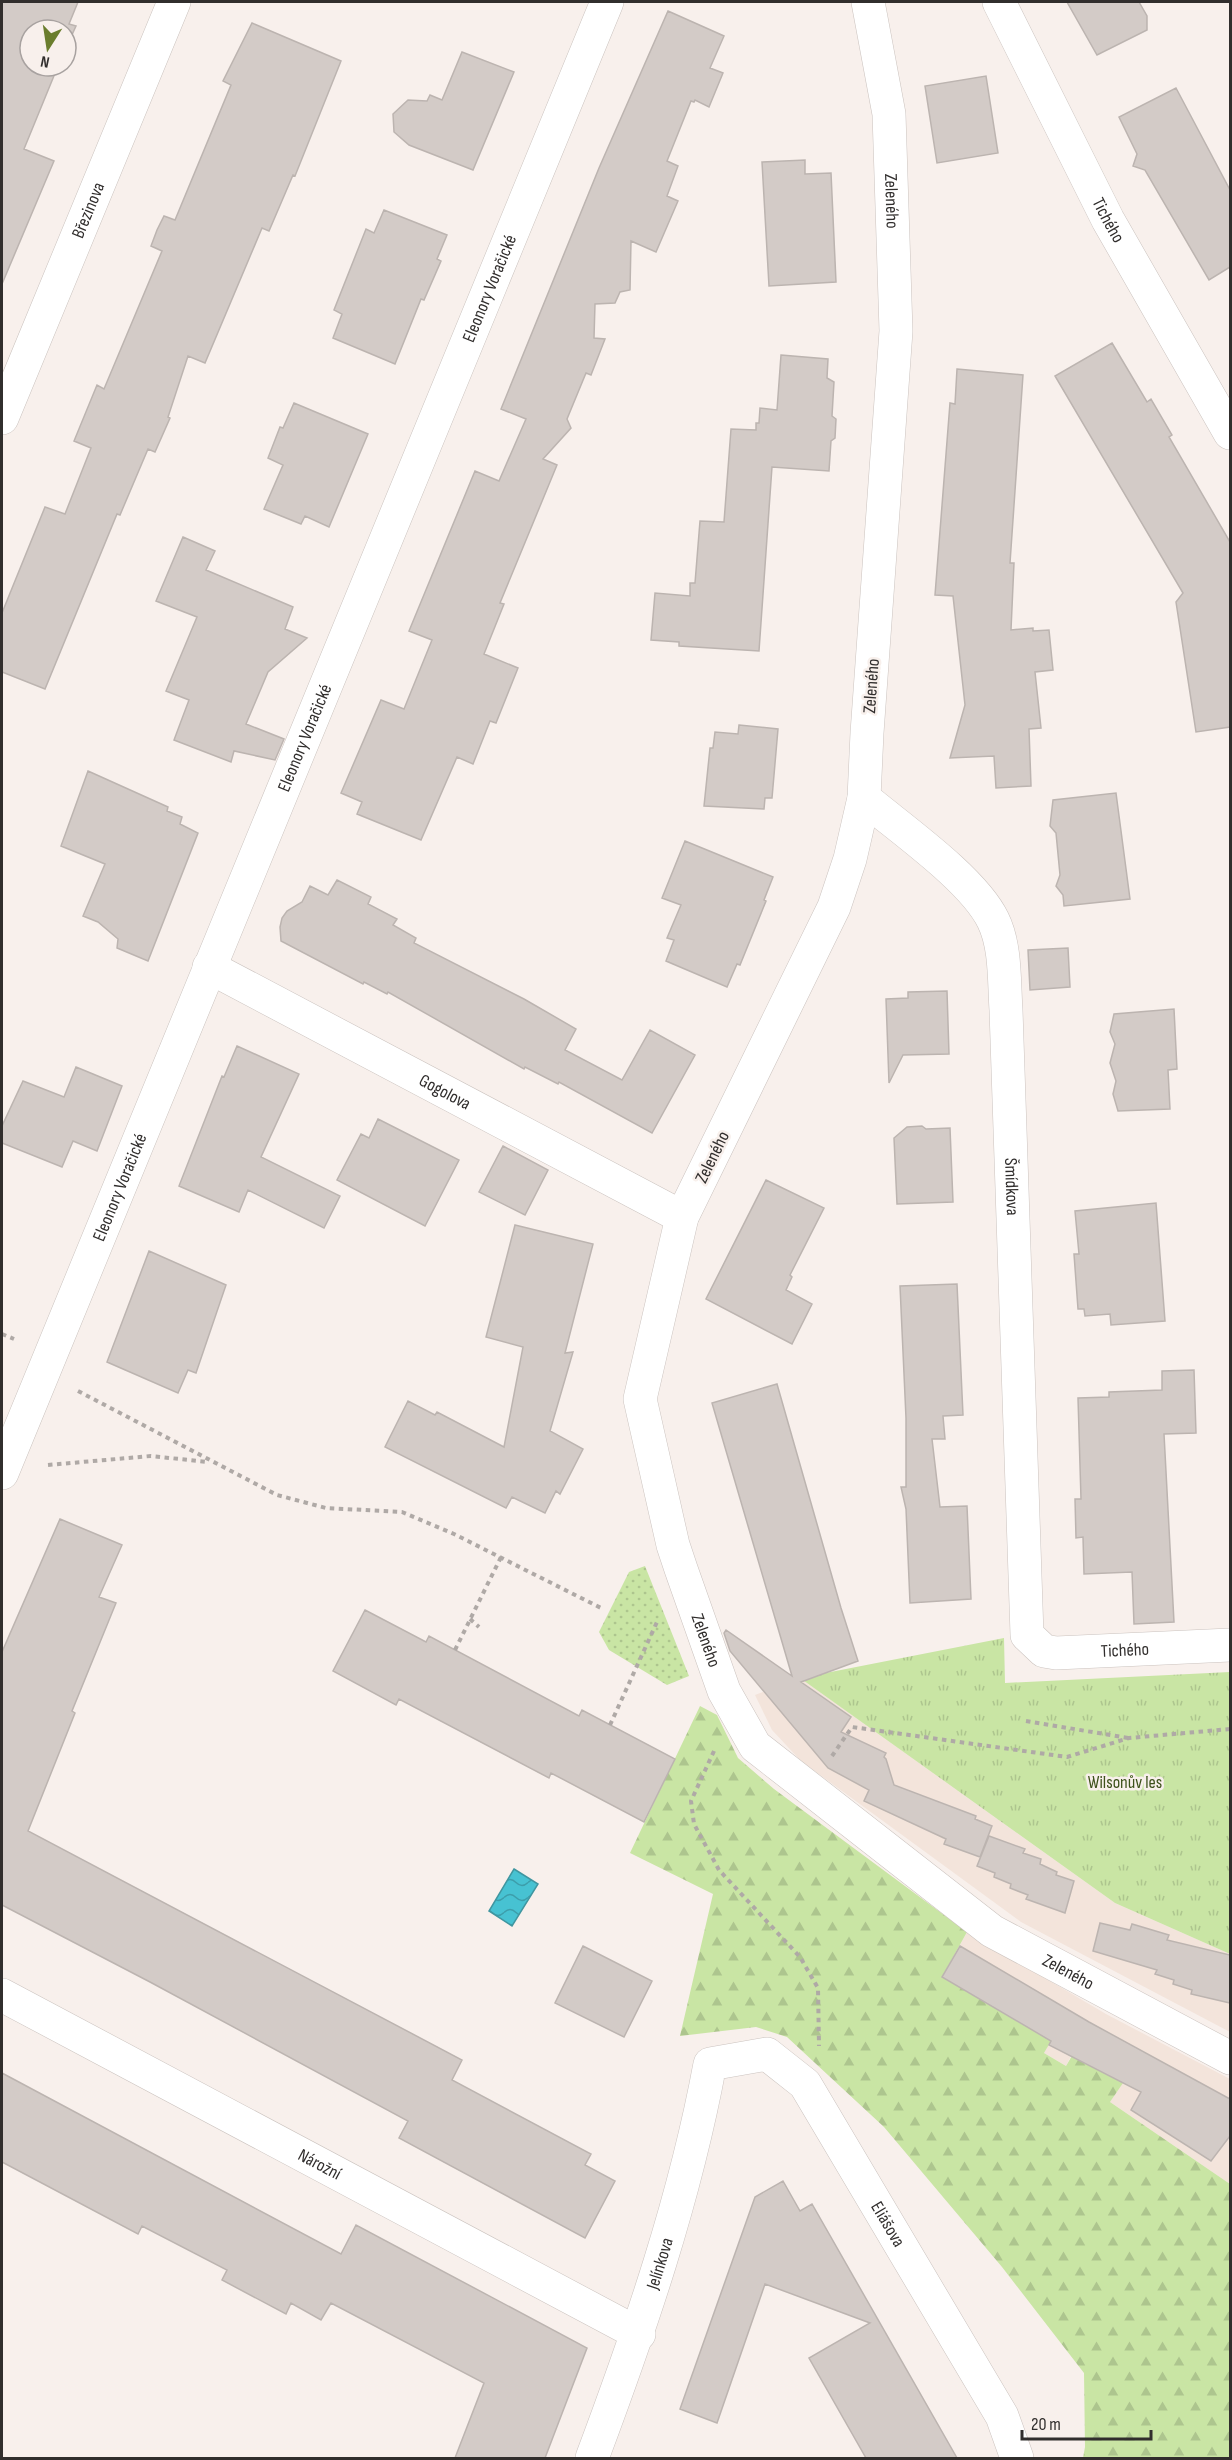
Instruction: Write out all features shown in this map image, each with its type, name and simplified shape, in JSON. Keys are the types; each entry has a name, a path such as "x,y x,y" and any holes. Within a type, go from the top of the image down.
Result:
{"street":[{"name":"Březinova","path":"2,418 174,2"},
{"name":"Eleonory Voračické","path":"2,1471 607,2"},
{"name":"Zeleného","path":"868,2 889,114 896,331 864,798 850,859 834,907 682,1217 640,1399 673,1545 729,1699 755,1746 992,1931 1230,2058"},
{"name":"Tichého","path":"999,2 1108,220 1230,433"},
{"name":"Šmídkova","path":"864,798 974,891 994,921 1000,943 1006,1010 1028,1635"},
{"name":"Gogolova","path":"209,967 682,1217"},
{"name":"Tichého","path":"1028,1635 1044,1651 1056,1653 1230,1645"},
{"name":"Nárožní","path":"2,1995 639,2334"},
{"name":"Eliášova","path":"710,2064 767,2054 805,2084 1002,2416 1017,2458"},
{"name":"Jelínkova","path":"592,2458 639,2334 698,2129 710,2064"}],"path":[{"path":"50,1352 65,1384 212,1463 277,1495 326,1508 402,1512 501,1557 601,1608"},
{"path":"2,1471 151,1456 212,1463"},
{"path":"454,1650 501,1557"},
{"path":"610,1725 681,1569"},
{"path":"470,1619 479,1627"},
{"path":"729,1699 713,1752 691,1801 694,1824 719,1870 800,1957 818,1988 820,2045 805,2084"},
{"path":"1026,1721 1129,1738"},
{"path":"810,1788 852,1727 1067,1756 1129,1738 1230,1729"}],"shaded area":[{"path":"800,1678 1115,1903 1230,1954 1230,2032 1021,1922 801,1761 772,1730 755,1695"},
{"path":"967,1932 1106,2014 1230,2079 1230,2184 1110,2102 1122,2083 1072,2054 1066,2066 1044,2053 1050,2041 942,1977"}],"green space":[{"path":"645,1566 689,1676 667,1685 609,1650 599,1632 629,1572"},
{"name":"Wilsonův les","path":"1004,1638 1005,1683 1230,1672 1230,1954 1115,1903 800,1678"},
{"path":"700,1706 717,1715 738,1758 774,1789 967,1932 942,1977 1051,2041 1044,2053 1066,2066 1073,2054 1123,2083 1110,2102 1230,2184 1230,2458 1083,2458 1085,2447 1084,2373 1002,2267 884,2127 787,2037 756,2027 680,2036 713,1894 630,1853"}],"water":[{"path":"514,1869 538,1884 512,1926 489,1911"}],"building":[{"path":"2,2 78,2 71,18 18,18 18,78 53,78 24,149 54,161 2,284"},
{"path":"1067,2 1139,2 1147,16 1147,30 1097,55"},
{"path":"668,11 724,36 710,68 723,73 709,107 695,100 691,101 667,161 678,166 667,196 678,201 656,252 631,241 630,290 620,292 615,303 595,304 594,338 605,339 591,375 586,373 567,419 571,428 543,459 557,465 500,603 504,604 484,654 518,668 496,723 490,721 473,764 457,757 421,840 357,814 362,802 341,793 381,700 404,709 432,640 409,631 475,471 499,481 526,419 501,409 599,168"},
{"path":"252,23 341,61 295,176 293,175 269,231 262,228 205,363 188,356 168,417 170,418 155,452 148,449 120,515 117,514 45,689 2,672 2,613 45,507 65,514 91,448 74,441 97,385 104,389 162,251 151,246 157,230 164,216 175,220 231,85 223,81"},
{"path":"462,52 514,72 473,170 409,145 394,132 393,114 408,100 427,101 430,95 442,100"},
{"path":"986,76 998,153 937,163 925,86"},
{"path":"1176,88 1230,190 1230,267 1209,280 1145,170 1133,166 1137,154 1119,117"},
{"path":"805,160 805,174 831,173 836,282 769,286 762,162"},
{"path":"384,210 447,235 437,259 441,261 424,300 421,299 395,364 333,338 342,314 334,310 366,229 374,233"},
{"path":"1112,343 1147,402 1151,399 1172,435 1169,437 1230,542 1230,727 1196,732 1176,602 1183,593 1055,376"},
{"path":"781,355 828,359 827,378 834,382 832,416 836,419 835,438 831,441 829,471 772,467 759,651 679,646 679,642 651,640 655,593 690,596 690,583 695,583 700,521 724,522 731,429 756,430 760,408 777,410"},
{"path":"957,369 1023,375 1010,563 1014,563 1011,630 1033,628 1033,631 1049,630 1053,670 1035,672 1041,728 1029,729 1031,786 996,788 994,756 950,758 965,705 953,596 935,595 950,403 955,404"},
{"path":"294,403 368,434 329,527 305,516 301,524 264,509 283,465 268,458 280,427 283,428"},
{"path":"183,537 215,551 206,570 293,607 285,629 307,638 268,672 246,724 284,739 275,760 234,751 231,762 174,740 189,700 166,691 197,617 156,601"},
{"path":"739,725 778,729 772,798 765,798 764,809 704,806 710,748 713,748 715,732 738,734"},
{"path":"88,771 168,807 167,811 182,817 180,824 198,833 148,961 117,948 118,939 98,922 83,916 105,864 61,846"},
{"path":"1116,793 1130,899 1064,906 1063,895 1056,886 1060,875 1056,833 1050,826 1053,800"},
{"path":"685,841 773,877 764,900 766,901 740,965 737,964 727,987 666,961 674,940 667,938 681,905 662,898"},
{"path":"337,880 371,897 368,904 397,919 393,925 416,938 414,943 524,999 576,1029 565,1050 622,1080 650,1030 695,1055 652,1133 559,1082 558,1084 525,1067 524,1069 388,992 387,994 364,982 363,984 281,941 280,927 287,911 302,902 310,886 328,895"},
{"path":"1068,948 1070,987 1030,990 1028,950"},
{"path":"947,991 949,1054 903,1055 889,1083 886,999 908,998 908,992"},
{"path":"1174,1009 1177,1069 1168,1070 1170,1109 1118,1111 1113,1094 1116,1081 1110,1063 1115,1044 1110,1032 1114,1014"},
{"path":"237,1046 299,1074 261,1157 340,1196 324,1228 248,1190 239,1212 179,1186 222,1076 224,1077"},
{"path":"76,1067 122,1086 97,1151 73,1141 62,1167 2,1143 2,1126 23,1081 64,1097"},
{"path":"378,1119 459,1160 425,1226 337,1180 361,1134 369,1138"},
{"path":"922,1126 926,1129 950,1128 953,1202 897,1204 894,1138 907,1127"},
{"path":"503,1146 548,1170 525,1215 479,1192"},
{"path":"766,1180 824,1208 790,1275 792,1277 786,1290 812,1304 792,1344 706,1299"},
{"path":"1156,1203 1165,1321 1111,1325 1110,1314 1085,1316 1084,1309 1078,1309 1074,1254 1079,1254 1075,1211"},
{"path":"515,1225 593,1244 565,1353 573,1352 550,1431 583,1449 560,1494 556,1491 545,1513 512,1497 506,1508 385,1447 408,1401 435,1415 437,1412 504,1447 523,1347 486,1337"},
{"path":"149,1251 226,1285 196,1373 188,1370 178,1393 107,1362"},
{"path":"957,1284 963,1415 943,1416 945,1439 932,1439 940,1507 967,1506 971,1599 910,1603 906,1509 901,1487 906,1487 906,1418 900,1286"},
{"path":"1194,1370 1196,1433 1164,1434 1174,1622 1134,1624 1132,1572 1084,1574 1083,1537 1076,1538 1075,1499 1081,1499 1078,1398 1109,1397 1109,1392 1162,1390 1162,1371"},
{"path":"777,1384 858,1661 801,1682 851,1717 841,1732 886,1753 884,1757 894,1785 976,1816 975,1819 992,1826 980,1857 944,1844 946,1839 864,1801 869,1790 828,1768 730,1651 724,1633 726,1630 792,1676 712,1403"},
{"path":"60,1519 122,1545 99,1597 116,1603 72,1711 75,1713 28,1831 462,2060 452,2080 591,2154 585,2165 615,2181 585,2238 399,2138 408,2121 2,1905 2,1652"},
{"path":"365,1610 426,1642 429,1636 579,1716 582,1710 675,1759 644,1822 551,1773 549,1778 399,1699 396,1705 333,1671"},
{"path":"989,1836 1025,1849 1023,1853 1041,1859 1040,1864 1057,1872 1056,1875 1074,1881 1065,1913 1026,1899 1028,1895 1010,1888 1011,1884 994,1877 995,1873 977,1866"},
{"path":"1100,1923 1130,1930 1132,1924 1169,1935 1167,1940 1230,1955 1230,2003 1191,1994 1192,1990 1173,1984 1174,1980 1155,1974 1157,1970 1093,1951"},
{"path":"583,1946 652,1981 624,2037 555,2003"},
{"path":"960,1946 1089,2022 1230,2099 1230,2136 1211,2161 1131,2110 1141,2092 1049,2045 1051,2041 942,1977"},
{"path":"2,2073 341,2254 356,2225 587,2348 545,2458 455,2458 484,2383 331,2303 321,2320 291,2303 286,2314 222,2280 227,2270 142,2226 138,2234 2,2162"},
{"path":"783,2181 800,2211 812,2204 957,2458 866,2458 809,2358 870,2323 765,2284 717,2423 680,2409 755,2197"}]}
